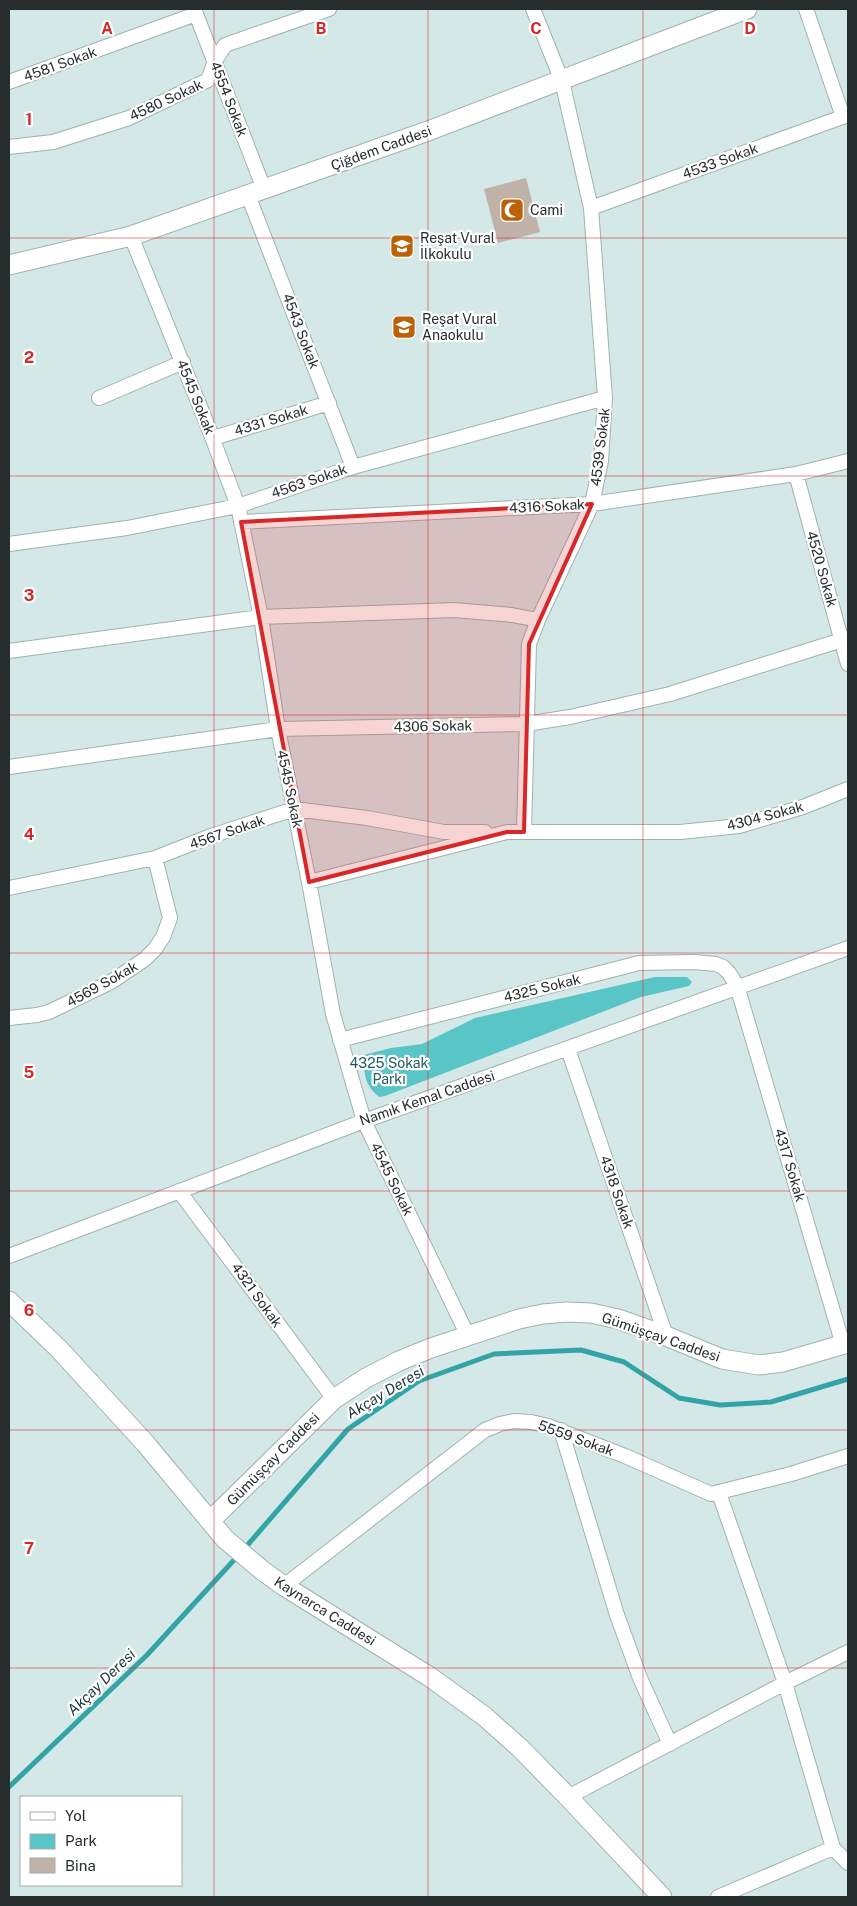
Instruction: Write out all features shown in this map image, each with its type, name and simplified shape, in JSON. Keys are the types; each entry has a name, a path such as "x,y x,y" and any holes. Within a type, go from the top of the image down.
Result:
{"street":[{"name":"4580 Sokak","path":"9,147 53,142 129,118 208,80 215,61 225,45 329,9"},
{"name":"4539 Sokak","path":"524,832 529,644 538,620 592,504 601,461 605,398 591,208 562,81 533,9"},
{"name":"Çiğdem Caddesi","path":"9,265 131,236 428,131 747,9"},
{"path":"806,9 846,116"},
{"name":"4554 Sokak","path":"195,11 215,61 256,192"},
{"name":"4581 Sokak","path":"9,82 195,11"},
{"name":"4533 Sokak","path":"591,208 846,116"},
{"name":"4543 Sokak","path":"256,192 353,467"},
{"name":"4545 Sokak","path":"131,236 213,438 238,506 261,617 278,729 333,1014 364,1121 468,1336"},
{"path":"99,398 182,362"},
{"name":"4563 Sokak","path":"9,544 126,528 238,506 353,467 605,398"},
{"name":"4331 Sokak","path":"213,438 329,402"},
{"name":"4316 Sokak","path":"242,522 592,504 796,474 848,461"},
{"name":"4520 Sokak","path":"796,474 845,640 848,664"},
{"path":"9,651 261,617 454,610 512,615 538,620"},
{"name":"4306 Sokak","path":"9,767 278,729 526,724 570,717 670,694 845,640"},
{"name":"4304 Sokak","path":"507,832 680,832 739,826 803,807 848,789"},
{"name":"4567 Sokak","path":"9,888 155,858 211,836 294,809 367,818 444,832 507,832"},
{"path":"309,882 507,832"},
{"name":"4569 Sokak","path":"9,1018 49,1012 111,982 145,959 155,949 163,937 170,918 155,858"},
{"name":"Namık Kemal Caddesi","path":"9,1256 364,1121 568,1049 737,986 848,948"},
{"name":"4325 Sokak","path":"340,1040 639,963 694,962 716,964 723,967 737,986"},
{"name":"4317 Sokak","path":"737,986 846,1344"},
{"name":"4318 Sokak","path":"568,1049 666,1336"},
{"name":"4321 Sokak","path":"179,1190 334,1399"},
{"name":"Kaynarca Caddesi","path":"9,1301 59,1349 139,1436 225,1539 284,1586 430,1677 465,1701 502,1731 568,1797 662,1897"},
{"name":"Gümüşçay Caddesi","path":"210,1521 334,1399 366,1378 399,1361 519,1319 566,1312 592,1313 618,1319 722,1359 759,1365 783,1362 846,1344"},
{"name":"5559 Sokak","path":"284,1586 485,1430 500,1424 531,1422 561,1430 711,1494 791,1474 848,1456"},
{"path":"561,1430 616,1615 640,1678 670,1744"},
{"path":"719,1493 785,1683 833,1848 848,1863"},
{"path":"568,1797 848,1652"},
{"path":"718,1897 833,1848"}],"highlighted area":[{"path":"592,504 529,644 524,832 507,832 309,882 241,522"}],"green space":[{"name":"4325 Sokak Parkı","path":"655,977 687,977 692,982 689,986 641,997 385,1096 379,1097 370,1088 366,1078 364,1055 391,1048 422,1044 475,1018"}],"building":[{"name":"Cami","path":"526,178 540,232 498,243 484,189"}],"waterway":[{"name":"Akçay Deresi","path":"9,1787 147,1655 245,1548 348,1429 419,1381 494,1354 581,1350 624,1362 679,1398 720,1405 771,1402 848,1379"}],"place":[{"name":"Cami","path":"512,210"},
{"name":"Reşat Vural İlkokulu","path":"402,246"},
{"name":"Reşat Vural Anaokulu","path":"404,327"}]}
